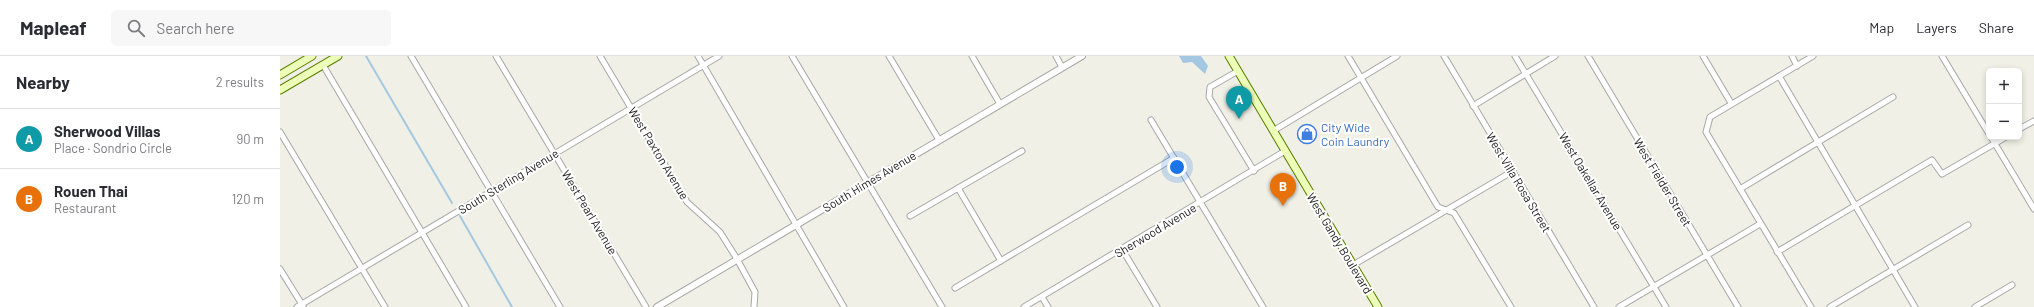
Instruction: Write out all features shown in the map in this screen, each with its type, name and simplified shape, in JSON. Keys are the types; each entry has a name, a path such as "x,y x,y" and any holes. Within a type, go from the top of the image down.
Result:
{"main road":[{"path":"280,76 312,56"},
{"path":"280,90 338,56"},
{"name":"West Gandy Boulevard","path":"1229,56 1378,307"}],"street":[{"path":"411,56 560,307"},
{"name":"West Pearl Avenue","path":"496,56 646,307"},
{"name":"West Paxton Avenue","path":"600,56 687,202 720,232 737,259 755,292 754,307"},
{"path":"698,56 844,307"},
{"name":"South Sterling Avenue","path":"300,306 490,191 719,56"},
{"path":"792,56 942,307"},
{"path":"889,56 938,140"},
{"path":"972,56 1000,104"},
{"path":"1056,56 1062,67"},
{"name":"South Himes Avenue","path":"657,307 1082,56"},
{"path":"1348,56 1438,207 1454,213 1511,307"},
{"path":"1273,131 1397,56"},
{"name":"West Villa Rosa Street","path":"1444,56 1594,307"},
{"name":"West Oakellar Avenue","path":"1515,56 1666,307"},
{"path":"1473,106 1555,56"},
{"name":"West Fielder Street","path":"1588,56 1738,307"},
{"path":"1702,56 1731,103"},
{"path":"1792,56 1797,66"},
{"path":"1811,307 1706,132 1710,117 1731,103 1813,56"},
{"path":"1942,56 1986,129"},
{"path":"323,65 466,307"},
{"path":"1238,71 1210,87 1210,96 1254,170"},
{"path":"1779,76 1817,143 1915,307"},
{"path":"1740,189 1893,97"},
{"path":"1151,120 1263,307"},
{"path":"2022,127 2034,121"},
{"path":"280,132 385,307"},
{"path":"1992,140 2034,209"},
{"path":"1777,252 1932,160 1942,174 2001,140"},
{"path":"910,216 1022,151"},
{"name":"Sherwood Avenue","path":"1024,307 1201,203 1285,151"},
{"path":"955,288 1174,158"},
{"path":"1353,265 1513,171"},
{"path":"958,188 1001,260"},
{"path":"1619,307 1760,224"},
{"path":"1830,307 1968,225"},
{"path":"1122,249 1157,307"},
{"path":"280,268 300,306"},
{"path":"1975,307 2012,285"},
{"path":"1042,297 1048,307"}],"water":[{"path":"1179,56 1201,56 1208,66 1205,74 1192,62 1183,63"}],"waterway":[{"path":"366,56 452,203"},
{"path":"460,216 512,307"}],"place":[{"name":"Sherwood Villas","path":"1239,119"},
{"name":"City Wide Coin Laundry","path":"1307,134"},
{"name":"Rouen Thai","path":"1283,206"}]}
